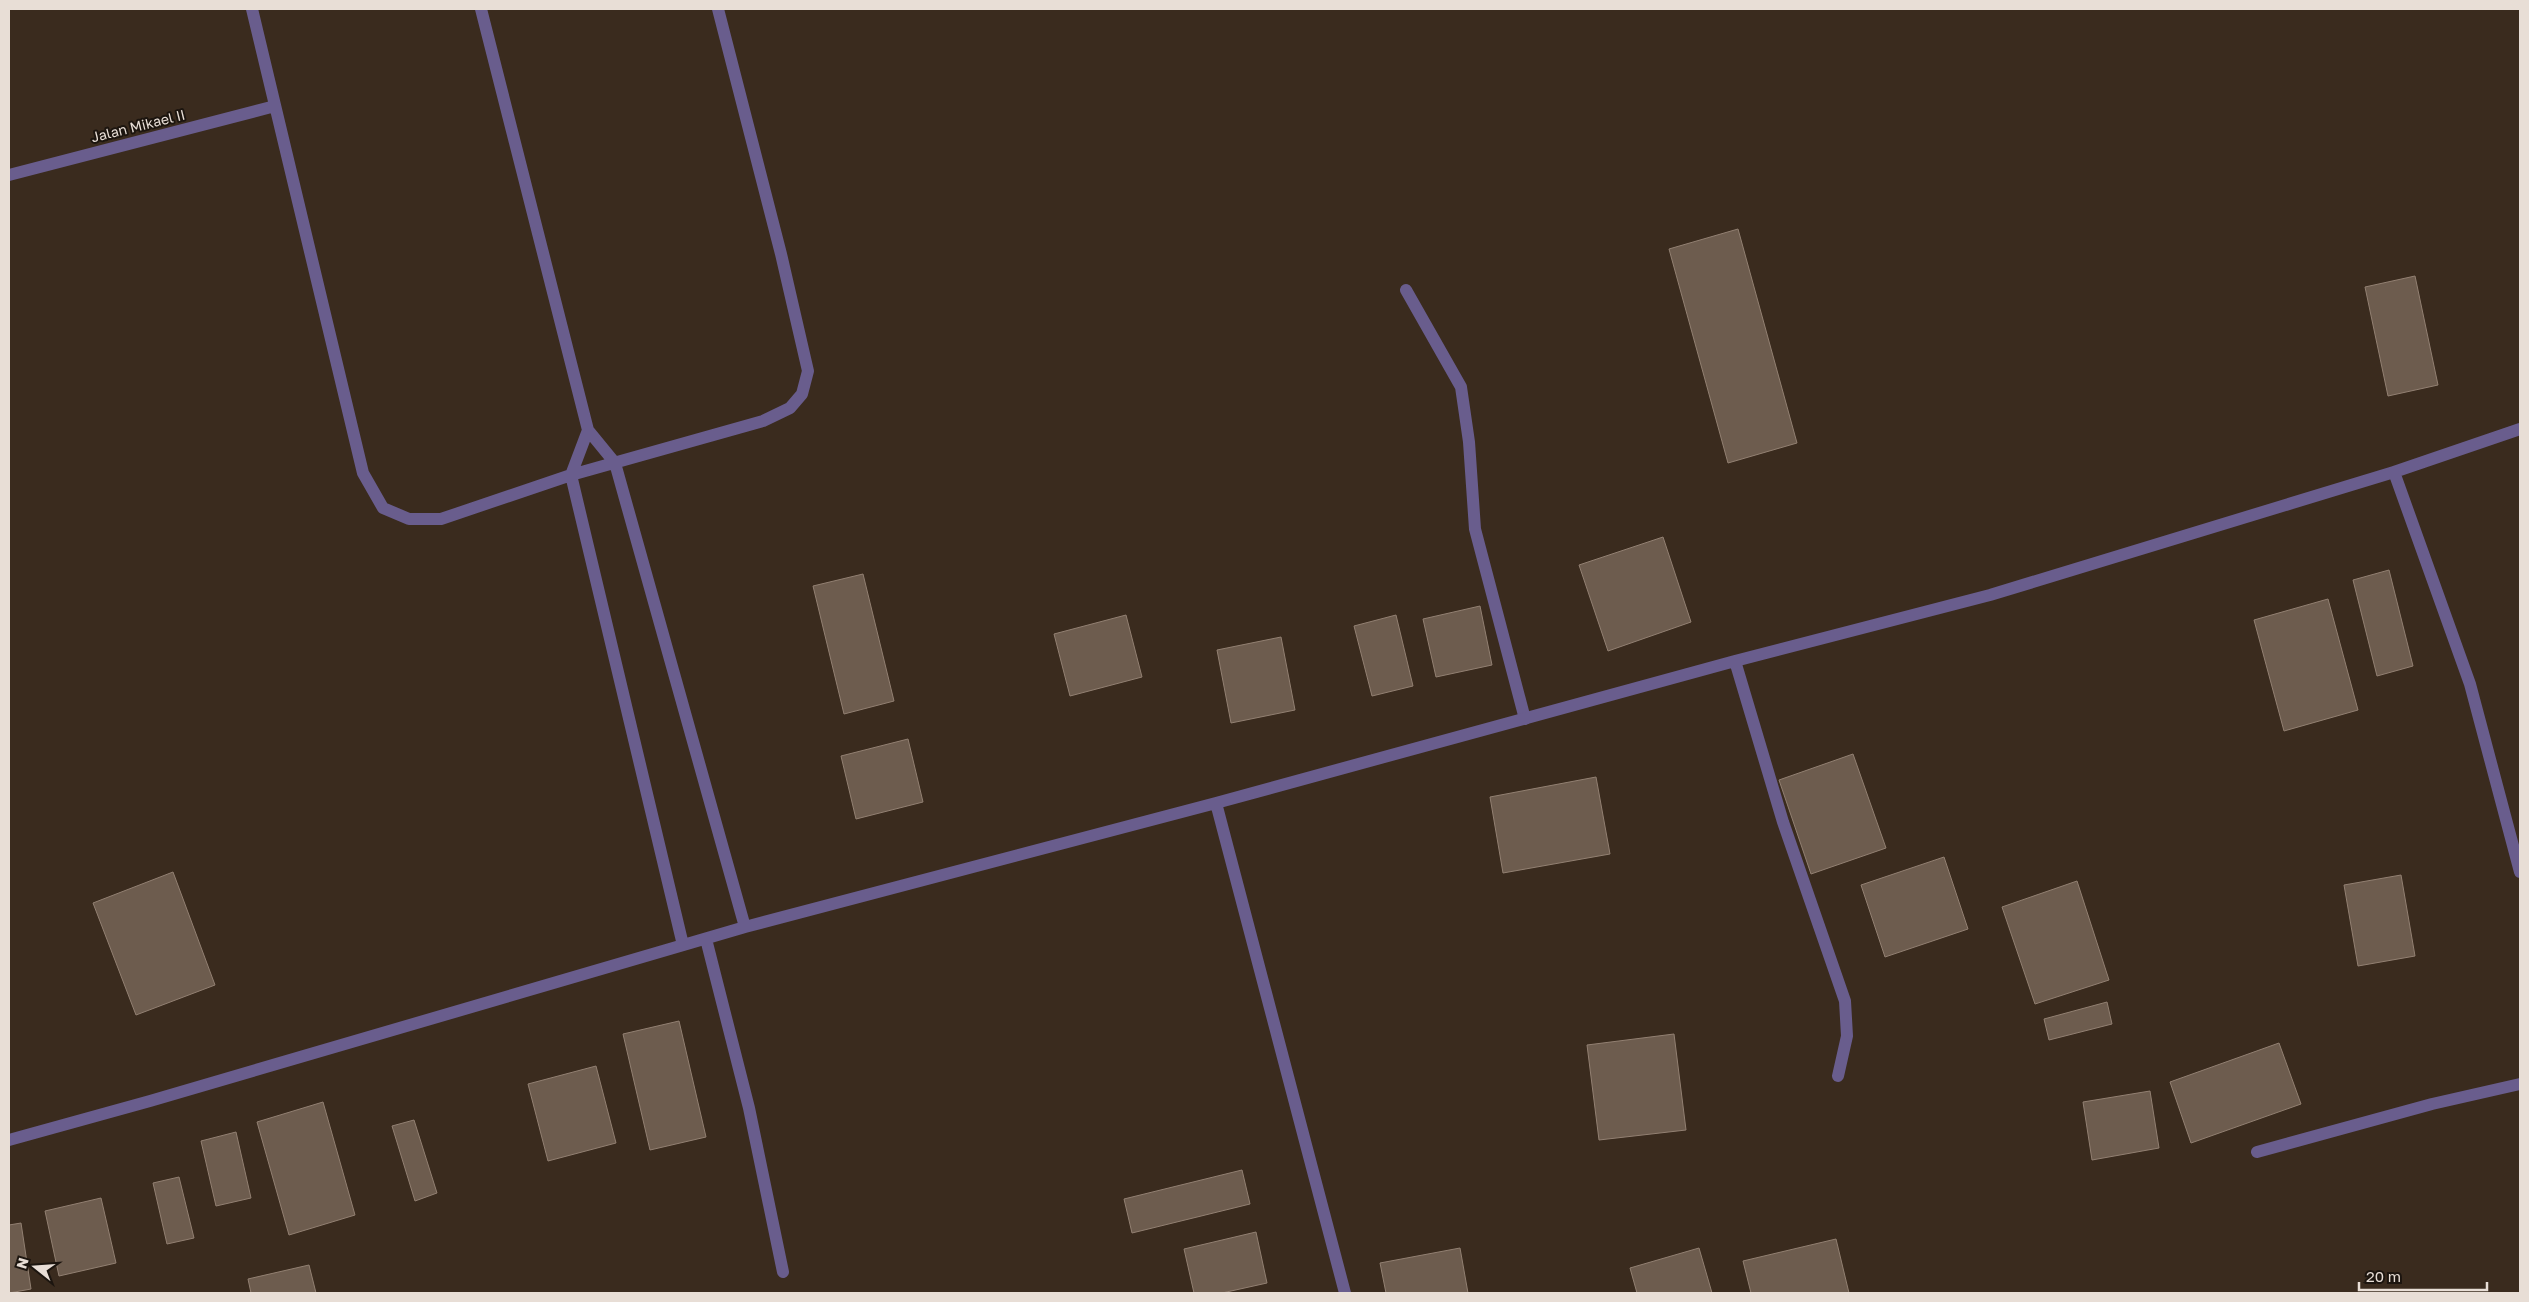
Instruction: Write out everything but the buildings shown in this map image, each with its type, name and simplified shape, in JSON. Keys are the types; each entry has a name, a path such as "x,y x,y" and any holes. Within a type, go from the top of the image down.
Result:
{"street":[{"path":"252,9 363,473 383,508 408,519 441,519 570,475 763,421 790,408 802,394 808,371 782,254 718,9"},
{"path":"481,9 588,430 615,463 744,928"},
{"name":"Jalan Mikael II","path":"9,175 275,106"},
{"path":"1406,290 1460,387 1469,442 1475,530 1525,719"},
{"path":"588,430 570,475 683,945"},
{"path":"9,1140 150,1101 744,928 1216,803 1735,661 1990,595 2394,472 2520,430"},
{"path":"2394,472 2470,684 2520,872"},
{"path":"1735,661 1782,822 1845,1001 1847,1036 1838,1076"},
{"path":"1216,803 1345,1293"},
{"path":"706,939 749,1108 783,1272"},
{"path":"2257,1152 2432,1104 2520,1084"}]}
